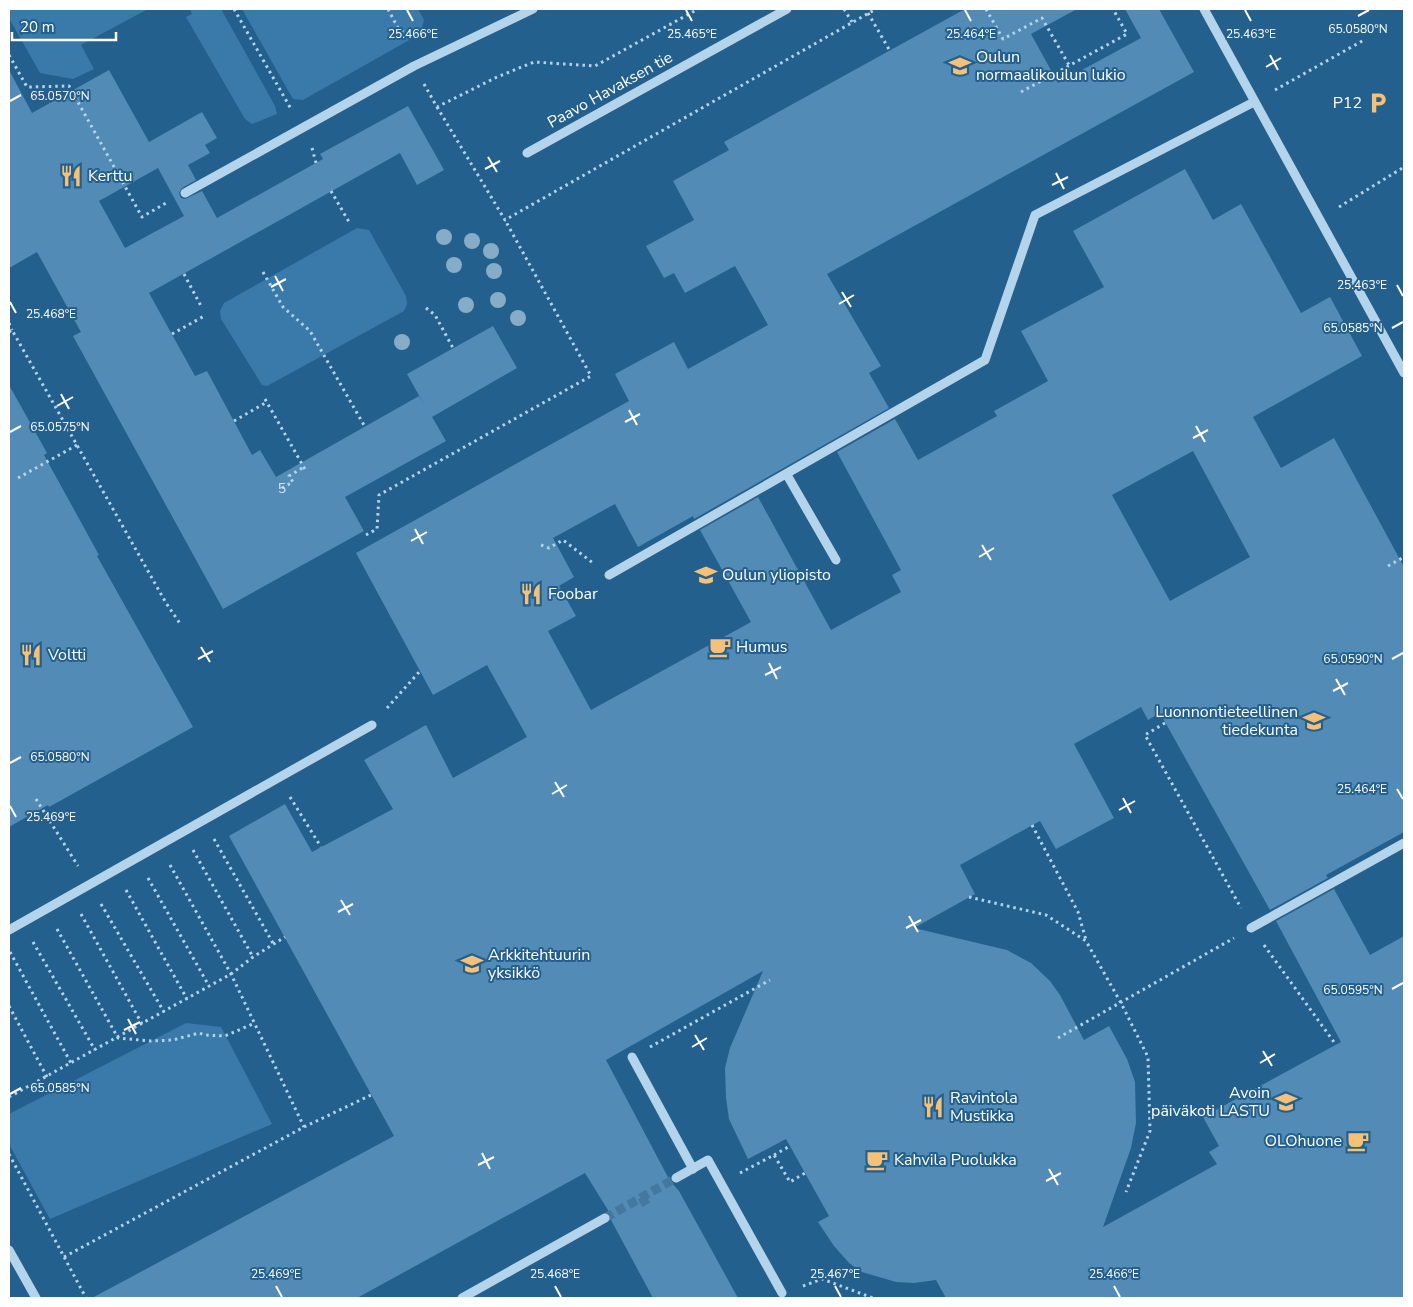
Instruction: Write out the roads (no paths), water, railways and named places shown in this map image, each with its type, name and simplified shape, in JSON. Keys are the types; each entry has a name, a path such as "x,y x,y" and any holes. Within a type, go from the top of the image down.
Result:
{"street":[{"path":"185,193 414,66 532,9"},
{"name":"Paavo Havaksen tie","path":"527,153 787,9"},
{"path":"1204,9 1404,373"},
{"path":"609,575 787,475 985,360 1035,215 1254,102"},
{"path":"787,475 836,560"},
{"path":"9,930 372,725"},
{"path":"1252,928 1404,843"},
{"path":"632,1057 693,1168"},
{"path":"676,1178 708,1160 782,1293"},
{"path":"462,1298 605,1218"},
{"path":"9,1250 36,1298"}],"tunnel":[{"path":"605,1218 676,1178"},
{"path":"642,1197 648,1208"}],"place":[{"name":"Oulun normaalikoulun lukio","path":"960,66"},
{"name":"P12","path":"1378,103"},
{"name":"Kerttu","path":"71,176"},
{"name":"Oulun yliopisto","path":"706,575"},
{"name":"Foobar","path":"531,594"},
{"name":"Humus","path":"720,647"},
{"name":"Voltti","path":"31,655"},
{"name":"Luonnontieteellinen tiedekunta","path":"1314,721"},
{"name":"Arkkitehtuurin yksikkö","path":"472,964"},
{"name":"Avoin päiväkoti LASTU","path":"1286,1102"},
{"name":"Ravintola Mustikka","path":"933,1107"},
{"name":"OLOhuone","path":"1358,1141"},
{"name":"Kahvila Puolukka","path":"877,1160"}]}
